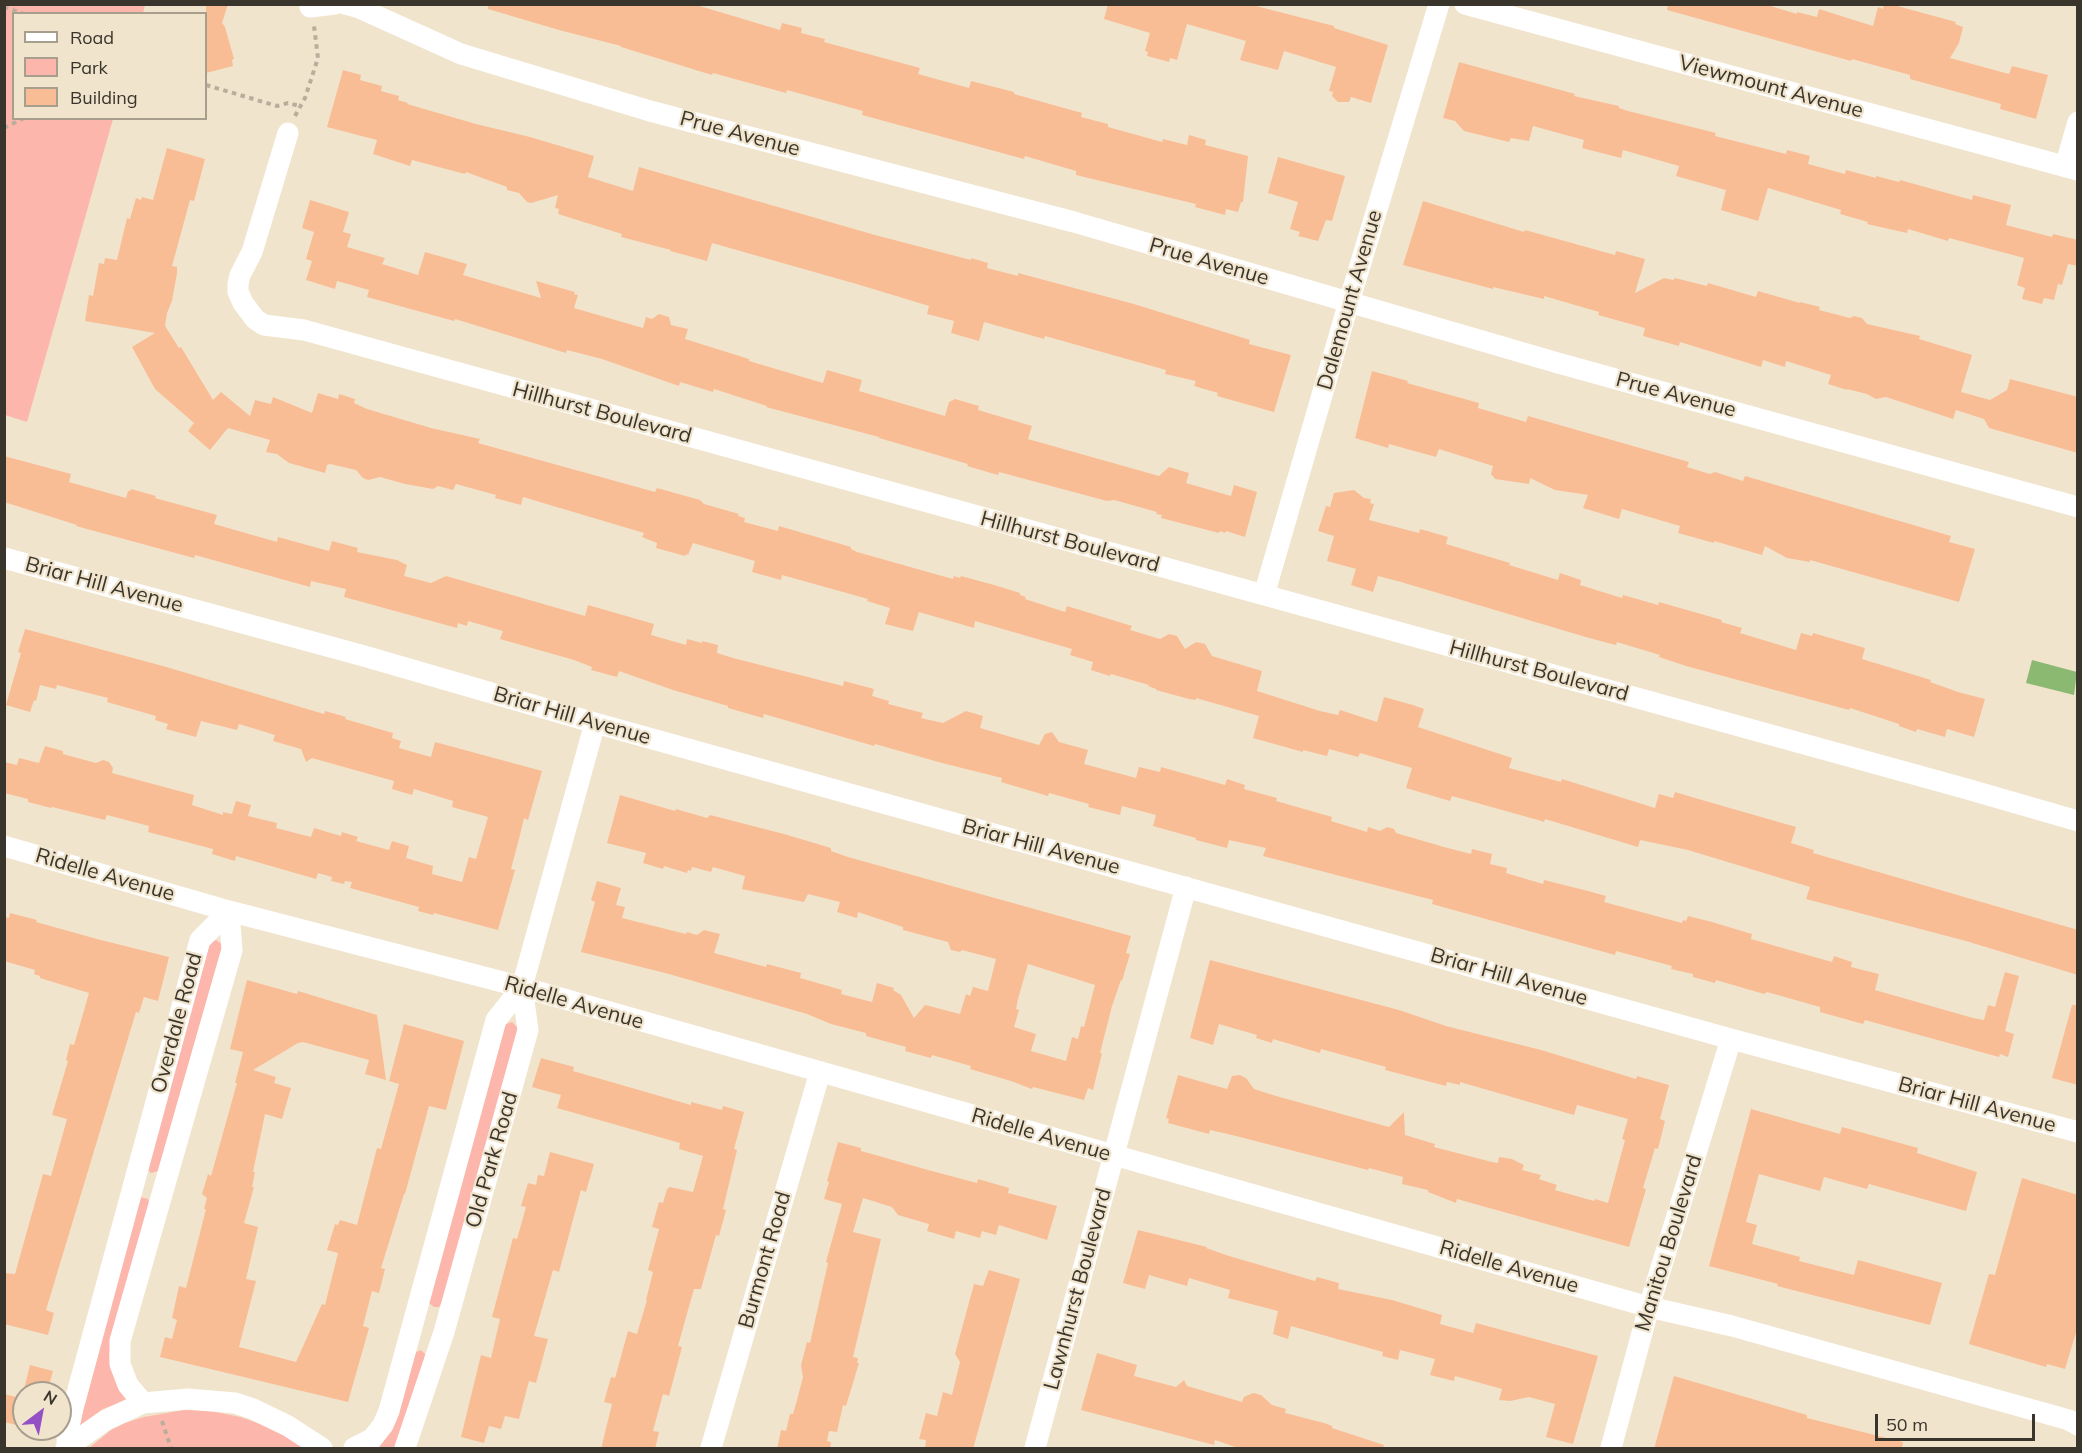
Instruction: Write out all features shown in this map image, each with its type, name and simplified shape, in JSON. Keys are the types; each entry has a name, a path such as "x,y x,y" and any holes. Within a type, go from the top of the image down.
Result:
{"street":[{"path":"310,8 334,4"},
{"name":"Prue Avenue","path":"345,4 357,6 461,54 650,111 1074,222 1349,302 2078,507"},
{"name":"Dalemount Avenue","path":"1264,595 1439,4"},
{"name":"Viewmount Avenue","path":"1465,4 2071,169"},
{"path":"2071,169 2078,122"},
{"name":"Hillhurst Boulevard","path":"288,133 252,252 238,284 238,292 243,303 255,319 264,325 304,330 2078,821"},
{"name":"Briar Hill Avenue","path":"4,558 364,656 595,723 1731,1039 2078,1132"},
{"name":"Old Park Road","path":"354,1449 372,1439 383,1425 392,1401 496,1020 522,987 595,723"},
{"name":"Ridelle Avenue","path":"4,846 229,911 522,987 1649,1307 1743,1329 2069,1420 2078,1425"},
{"name":"Lawnhurst Boulevard","path":"1040,1447 1114,1156 1186,887"},
{"name":"Overdale Road","path":"67,1448 73,1408 200,940 229,911"},
{"name":"Overdale Road","path":"142,1402 128,1385 120,1364 120,1341 232,950 229,911"},
{"name":"Old Park Road","path":"405,1449 444,1332 528,1030 522,987"},
{"name":"Manitou Boulevard","path":"1611,1449 1649,1307 1731,1039"},
{"name":"Burmont Road","path":"711,1449 820,1072"},
{"path":"134,1180 164,1189"},
{"path":"413,1324 444,1332"},
{"path":"67,1448 106,1420 142,1402 189,1399 235,1403 252,1409 288,1426 322,1449"}],"path":[{"path":"4,7 18,12"},
{"path":"288,133 304,98 318,58 310,8"},
{"path":"207,85 277,106 288,103 300,106"},
{"path":"4,128 20,120"}],"green space":[{"path":"4,5 145,5 143,12 12,12 12,120 113,120 27,422 5,415"},
{"path":"216,940 222,944 221,950 158,1171 151,1173 146,1168 210,942"},
{"path":"512,1022 517,1027 517,1034 444,1299 439,1307 434,1307 429,1303 503,1030 506,1024"},
{"path":"140,1197 148,1199 148,1211 109,1354 111,1370 127,1400 103,1409 79,1426"},
{"path":"421,1350 425,1354 424,1360 394,1448 374,1448 416,1352"},
{"path":"184,1410 211,1411 240,1417 275,1429 305,1448 89,1448 111,1430 125,1423"}],"shaded area":[{"path":"2032,660 2077,672 2074,695 2026,683"}],"building":[{"path":"206,4 228,4 222,23 234,59 232,60 233,66 207,73 207,12"},
{"path":"488,4 693,4 780,30 782,23 802,28 801,33 825,39 824,42 920,68 918,74 969,88 971,81 1014,92 1014,94 1082,113 1081,117 1108,124 1108,127 1162,142 1163,139 1187,145 1189,135 1206,140 1205,145 1248,156 1243,202 1238,212 1226,209 1225,215 1195,207 1196,204 1076,175 1076,171 1025,156 1024,159 862,115 863,111 787,90 786,93 713,73 712,75 621,46 488,9"},
{"path":"1108,4 1256,4 1256,6 1334,26 1334,28 1388,45 1371,103 1351,97 1349,102 1338,102 1332,96 1333,92 1329,91 1336,67 1284,51 1278,70 1240,60 1246,41 1187,24 1177,60 1170,58 1169,62 1147,56 1148,52 1145,51 1150,33 1104,19"},
{"path":"1668,4 1764,4 1797,14 1797,12 1817,17 1819,9 1873,26 1878,7 1883,9 1884,4 1890,4 1956,22 1955,24 1963,27 1959,43 1950,58 2009,74 2012,66 2048,75 2036,119 2000,109 2001,104 1910,79 1910,75 1667,10"},
{"path":"1459,62 1575,94 1574,96 1619,106 1628,111 1716,133 1715,136 1786,154 1787,150 1810,156 1808,164 1845,174 1846,170 1876,178 1876,176 1899,182 1900,180 1972,200 1973,195 2011,205 2006,225 2052,237 2053,234 2078,240 2078,266 2068,264 2062,285 2058,284 2054,300 2044,298 2042,304 2022,299 2025,288 2017,285 2024,258 1949,238 1948,241 1908,229 1907,233 1867,224 1868,222 1840,214 1841,210 1768,188 1758,221 1721,210 1726,190 1676,176 1679,166 1623,150 1621,158 1582,148 1584,140 1533,126 1529,141 1511,138 1509,142 1464,131 1455,121 1443,118"},
{"path":"343,70 361,75 360,80 382,86 381,91 399,96 398,100 407,104 594,156 588,177 633,191 639,167 875,235 971,260 971,258 988,263 987,268 1018,276 1018,273 1134,304 1250,340 1249,344 1291,355 1274,412 1217,396 1218,393 1194,386 1196,381 1165,374 1166,370 1045,336 1044,339 984,322 979,341 951,333 954,321 927,314 929,306 712,243 707,261 670,251 621,237 622,234 558,214 559,209 555,208 558,195 531,203 519,193 507,190 507,187 466,172 465,174 412,160 410,166 373,154 377,140 327,127"},
{"path":"167,148 205,159 194,201 190,200 172,266 177,267 177,273 165,326 179,348 181,347 213,400 221,392 250,416 255,400 271,404 273,397 312,413 318,393 338,399 339,394 355,399 354,403 367,409 431,428 480,439 478,443 655,492 657,488 700,500 704,504 739,514 738,516 745,518 744,522 778,531 779,526 851,547 857,552 953,579 954,576 960,578 961,576 994,585 1020,593 1026,597 1025,599 1065,612 1067,606 1132,626 1130,630 1160,639 1169,634 1177,636 1185,649 1196,642 1205,644 1212,656 1262,671 1257,691 1320,711 1338,715 1340,710 1377,722 1384,697 1413,705 1424,709 1418,727 1512,758 1509,768 1561,782 1562,779 1655,808 1659,794 1673,798 1675,792 1796,827 1791,843 1814,850 1813,853 2078,930 2078,975 1966,941 1806,899 1810,887 1688,850 1640,840 1638,847 1545,819 1544,822 1452,796 1450,801 1406,788 1412,768 1360,753 1358,757 1329,749 1327,756 1253,738 1259,716 1196,698 1196,700 1189,699 1156,690 1149,685 1091,670 1093,662 1070,655 1072,649 975,621 974,628 919,612 913,631 885,624 890,608 867,601 868,599 782,575 781,580 752,572 755,561 693,543 688,555 685,556 656,548 657,543 642,537 644,533 523,497 521,505 495,498 496,495 456,484 453,490 438,486 433,489 380,477 368,480 356,470 330,464 327,465 325,473 289,463 277,454 266,452 270,440 228,428 210,450 188,431 194,423 155,389 132,347 155,333 85,321 89,295 93,296 99,263 104,264 105,258 117,260 127,218 130,219 136,198 153,200"},
{"path":"1278,157 1345,176 1332,221 1326,220 1318,241 1298,236 1300,232 1290,229 1298,202 1268,193"},
{"path":"310,200 349,212 343,232 351,234 347,247 385,258 382,264 418,275 425,252 467,264 463,275 541,298 536,281 575,292 574,294 578,295 574,308 643,328 646,317 652,319 659,314 669,317 671,325 688,329 685,339 823,383 827,370 862,380 859,391 945,416 949,402 955,399 979,406 978,410 1032,426 1028,439 1159,476 1169,467 1189,473 1186,483 1231,496 1234,485 1257,492 1245,537 1226,531 1219,533 1161,518 1162,515 1156,514 1157,512 1114,500 1107,501 999,472 998,475 879,437 766,407 714,389 713,392 680,382 679,386 602,359 567,350 566,353 455,319 454,321 367,297 369,290 337,281 335,289 306,280 312,261 306,259 314,232 302,228"},
{"path":"1423,201 1524,232 1525,230 1615,255 1616,251 1645,259 1635,293 1664,278 1673,280 1675,278 1707,286 1708,283 1756,297 1758,291 1820,307 1819,310 1850,318 1854,316 1862,318 1867,324 1920,336 1919,339 1972,355 1961,392 1990,400 2007,390 2010,379 2078,397 2078,453 1989,428 1984,419 1956,410 1953,419 1886,397 1876,399 1867,394 1847,390 1828,384 1831,375 1786,361 1785,367 1763,360 1761,367 1680,342 1679,346 1643,336 1645,328 1598,315 1599,312 1544,296 1544,299 1493,287 1493,289 1403,265"},
{"path":"1372,371 1479,403 1478,408 1526,422 1528,416 1689,462 1687,467 1710,474 1715,472 1743,481 1745,476 1951,536 1949,542 1975,549 1959,602 1810,560 1810,562 1787,558 1765,546 1762,555 1714,541 1714,543 1678,533 1680,526 1622,509 1619,519 1583,508 1588,495 1555,490 1530,478 1529,484 1495,479 1491,474 1493,466 1439,449 1436,457 1389,444 1388,448 1355,438"},
{"path":"4,456 71,474 69,482 126,498 131,489 217,515 214,524 277,542 278,537 329,551 332,541 358,548 357,552 397,560 407,565 404,576 431,583 446,576 585,616 588,605 654,624 651,635 686,645 687,639 702,643 702,641 718,645 717,653 733,658 843,686 844,681 874,689 872,696 889,701 888,704 923,713 921,718 943,723 966,711 983,716 980,728 1039,745 1045,734 1052,732 1059,742 1088,750 1084,764 1136,778 1139,767 1160,772 1161,767 1225,785 1227,779 1245,785 1244,789 1332,817 1331,821 1367,832 1368,827 1380,831 1387,827 1394,829 1396,833 1471,854 1472,849 1492,854 1490,864 1507,868 1506,873 1543,884 1544,880 1606,896 1604,902 1682,923 1688,916 1712,922 1752,934 1751,939 1832,962 1834,956 1852,962 1851,967 1879,974 1875,990 1973,1018 1984,1020 1988,1005 1995,1007 2005,972 2019,976 2005,1031 2014,1034 2008,1057 2000,1054 1999,1057 1865,1020 1863,1024 1820,1012 1820,1007 1767,992 1764,994 1716,980 1715,983 1693,977 1693,974 1671,969 1672,966 1616,951 1615,955 1432,904 1433,900 1263,856 1266,848 1229,840 1227,848 1196,840 1196,838 1153,826 1156,815 1122,806 1120,815 1088,807 1089,804 1049,793 1048,796 1001,782 1002,778 875,744 874,746 764,714 763,718 728,708 728,706 619,671 617,677 591,670 592,667 574,660 500,639 503,631 468,621 467,626 458,623 457,628 344,597 346,589 311,581 310,587 195,555 194,558 76,526 4,502"},
{"path":"1354,490 1364,498 1371,499 1370,503 1374,504 1369,520 1419,533 1420,529 1448,537 1446,544 1510,563 1509,565 1558,580 1560,573 1581,580 1580,585 1622,598 1623,595 1658,605 1659,602 1722,620 1721,622 1742,628 1740,633 1796,650 1801,633 1812,636 1813,633 1865,648 1862,659 1985,699 1974,737 1947,729 1945,737 1917,729 1916,732 1850,708 1849,710 1686,666 1659,657 1660,655 1617,642 1616,645 1589,638 1378,576 1373,592 1351,585 1356,569 1327,561 1334,536 1318,531 1326,506 1330,507 1334,493"},
{"path":"25,629 163,666 324,714 325,711 346,717 345,719 393,733 392,738 401,741 399,748 431,757 435,742 542,771 528,820 524,818 511,869 515,870 498,930 418,911 419,907 350,888 352,882 345,881 344,884 331,881 332,877 318,873 316,879 236,856 235,861 212,854 213,849 148,832 149,826 107,815 105,820 51,808 4,793 4,762 17,765 19,758 39,763 45,746 63,751 63,754 96,763 103,760 109,762 113,768 112,773 194,795 192,805 223,815 223,812 232,814 236,801 251,805 248,816 277,823 276,828 311,837 314,828 341,836 342,832 358,837 356,841 389,850 392,841 409,846 406,858 433,866 432,874 462,882 469,857 476,859 488,817 452,807 453,801 414,789 412,795 392,789 394,781 312,758 306,762 301,749 273,741 275,735 239,724 237,730 201,721 196,737 166,729 168,724 155,720 156,716 107,702 108,698 57,685 56,689 40,685 36,701 34,700 30,712 6,705 21,653 18,652"},
{"path":"620,795 675,811 676,809 707,818 710,815 784,834 831,848 831,851 848,857 1131,936 1126,953 1130,954 1112,1006 1093,1090 1088,1088 1084,1100 1033,1087 1032,1089 970,1069 971,1066 932,1055 931,1058 905,1051 906,1047 866,1036 866,1033 831,1024 807,1014 669,974 581,952 595,902 591,900 597,881 621,888 616,905 625,907 622,918 686,934 687,932 697,935 704,930 720,934 714,953 766,967 767,964 801,973 800,978 842,990 841,994 872,1002 877,983 894,988 893,990 901,995 914,1018 925,1005 960,1014 966,994 970,996 973,987 988,991 996,959 962,950 960,952 951,950 948,942 903,930 903,927 858,912 857,918 837,912 840,902 808,894 804,902 742,889 745,876 713,867 711,872 692,867 687,873 664,866 663,869 643,863 646,853 607,843","holes":["1028,964 1095,985 1084,1027 1081,1026 1078,1039 1072,1037 1066,1061 1031,1051 1036,1034 1014,1027 1019,1010 1016,1009 1018,999"]},
{"path":"10,913 97,939 169,957 158,1001 144,997 139,1013 136,1012 46,1310 54,1313 48,1335 4,1324 4,1273 15,1274 43,1174 51,1176 67,1119 52,1115 68,1061 66,1060 70,1044 74,1045 89,993 40,978 34,974 35,970 4,961 4,917 9,918"},
{"path":"1210,960 1399,1010 1446,1026 1541,1050 1636,1079 1637,1076 1669,1085 1660,1119 1665,1121 1658,1149 1655,1148 1643,1188 1646,1189 1629,1247 1457,1199 1456,1203 1428,1192 1428,1190 1402,1184 1403,1177 1232,1135 1210,1130 1209,1134 1168,1123 1169,1119 1166,1118 1178,1075 1227,1089 1232,1076 1240,1075 1246,1078 1254,1089 1389,1127 1404,1112 1405,1135 1435,1144 1434,1147 1492,1162 1498,1163 1499,1157 1512,1159 1524,1165 1522,1170 1541,1175 1539,1179 1557,1185 1555,1190 1608,1203 1625,1140 1622,1139 1628,1119 1577,1105 1574,1115 1460,1082 1460,1085 1447,1082 1446,1086 1385,1070 1386,1067 1321,1049 1320,1053 1273,1039 1272,1043 1256,1038 1257,1035 1219,1024 1213,1045 1190,1038"},
{"path":"247,980 297,994 298,991 377,1015 386,1080 365,1074 369,1060 303,1042 253,1070 276,1077 274,1083 291,1088 282,1119 265,1114 253,1172 255,1172 252,1187 254,1187 244,1223 258,1227 246,1279 256,1281 239,1347 296,1362 322,1304 325,1305 338,1253 327,1250 335,1224 338,1225 340,1220 357,1225 377,1148 381,1149 399,1084 389,1081 404,1024 464,1041 446,1110 429,1106 405,1194 381,1268 385,1269 379,1293 372,1291 363,1326 369,1328 348,1402 160,1357 165,1337 172,1339 177,1320 172,1318 179,1286 186,1288 206,1209 204,1209 207,1198 202,1194 208,1174 211,1176 237,1083 235,1083 243,1052 230,1049"},
{"path":"2072,1005 2078,1005 2078,1085 2052,1078"},
{"path":"541,1058 574,1067 573,1071 691,1105 691,1102 722,1110 723,1106 744,1112 734,1149 737,1150 723,1209 726,1210 719,1236 716,1235 701,1289 694,1289 678,1346 682,1347 669,1396 663,1394 653,1431 659,1432 655,1449 601,1449 612,1404 604,1402 611,1377 615,1378 628,1331 637,1334 647,1300 653,1272 648,1270 659,1229 652,1227 659,1202 663,1203 667,1189 670,1187 693,1192 703,1156 679,1149 680,1143 557,1108 561,1095 532,1087"},
{"path":"1751,1109 1840,1134 1842,1127 1918,1148 1917,1153 1977,1172 1966,1211 1869,1184 1867,1189 1824,1177 1820,1191 1759,1174 1746,1222 1757,1225 1752,1244 1800,1257 1799,1261 1854,1275 1858,1260 1942,1283 1930,1325 1709,1266"},
{"path":"838,1142 928,1170 977,1183 978,1179 1009,1188 1008,1193 1057,1206 1047,1240 999,1225 996,1235 982,1231 980,1238 956,1231 954,1239 927,1231 929,1224 898,1215 892,1207 863,1198 853,1232 881,1239 853,1357 858,1358 857,1363 859,1363 846,1406 843,1405 837,1432 829,1431 827,1441 831,1442 830,1449 777,1449 781,1430 786,1431 790,1414 793,1414 797,1400 803,1377 801,1365 807,1342 810,1343 828,1263 826,1262 842,1204 824,1199"},
{"path":"550,1152 594,1164 586,1192 581,1190 559,1272 553,1270 534,1336 548,1339 536,1383 529,1381 519,1419 505,1416 501,1429 489,1426 484,1443 461,1437 481,1355 491,1358 500,1319 492,1317 513,1238 517,1239 526,1207 521,1206 528,1183 536,1185 538,1175 544,1176"},
{"path":"2022,1178 2078,1195 2078,1326 2065,1369 2047,1364 2046,1367 1969,1344 1989,1274 1995,1275"},
{"path":"1138,1230 1207,1247 1229,1256 1315,1281 1317,1277 1339,1283 1338,1289 1392,1300 1442,1315 1440,1324 1473,1333 1476,1323 1598,1356 1573,1444 1546,1437 1555,1404 1529,1397 1510,1401 1499,1400 1502,1389 1455,1376 1454,1381 1430,1375 1435,1359 1400,1350 1398,1360 1382,1356 1383,1352 1291,1326 1288,1339 1273,1334 1278,1311 1228,1298 1230,1290 1189,1278 1187,1286 1149,1275 1145,1289 1123,1283"},
{"path":"989,1270 1020,1279 973,1449 925,1449 926,1440 919,1439 926,1413 937,1416 943,1392 952,1395 960,1362 955,1354 974,1284 983,1286"},
{"path":"1097,1353 1137,1365 1134,1376 1176,1387 1184,1380 1187,1386 1242,1402 1244,1397 1253,1393 1261,1395 1272,1405 1286,1409 1285,1413 1324,1423 1332,1428 1384,1445 1383,1449 1241,1449 1215,1440 1214,1445 1081,1410"},
{"path":"30,1365 53,1371 50,1381 26,1381"},
{"path":"1674,1376 1807,1415 1807,1418 1903,1442 1902,1449 1654,1449"},
{"path":"4,1394 12,1396 12,1424 4,1422"}]}
